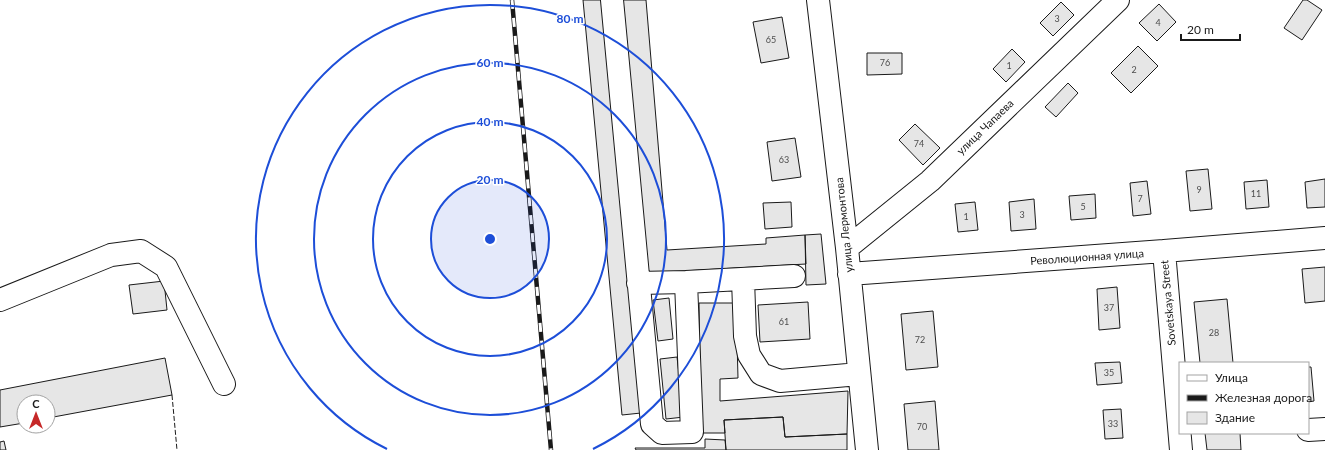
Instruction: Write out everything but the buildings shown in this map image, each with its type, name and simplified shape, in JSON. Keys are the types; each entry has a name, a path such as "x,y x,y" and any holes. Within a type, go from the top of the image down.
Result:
{"street":[{"path":"612,0 652,424 662,433 692,432 686,282"},
{"name":"улица Лермонтова","path":"818,0 847,248 867,450"},
{"name":"улица Чапаева","path":"847,248 930,181 1118,0"},
{"name":"Революционная улица","path":"849,274 1325,238"},
{"path":"0,300 111,255 141,251 166,267 224,384"},
{"name":"Sovetskaya Street","path":"1164,251 1179,417"},
{"path":"638,283 794,276"},
{"path":"743,279 745,336 749,355 761,374 780,381 859,374"},
{"path":"1309,430 1325,429"},
{"name":"Sovetskaya Street","path":"1181,434 1182,450"}],"railway":[{"path":"512,0 551,450"}],"fence":[{"path":"172,395 177,450"}]}
